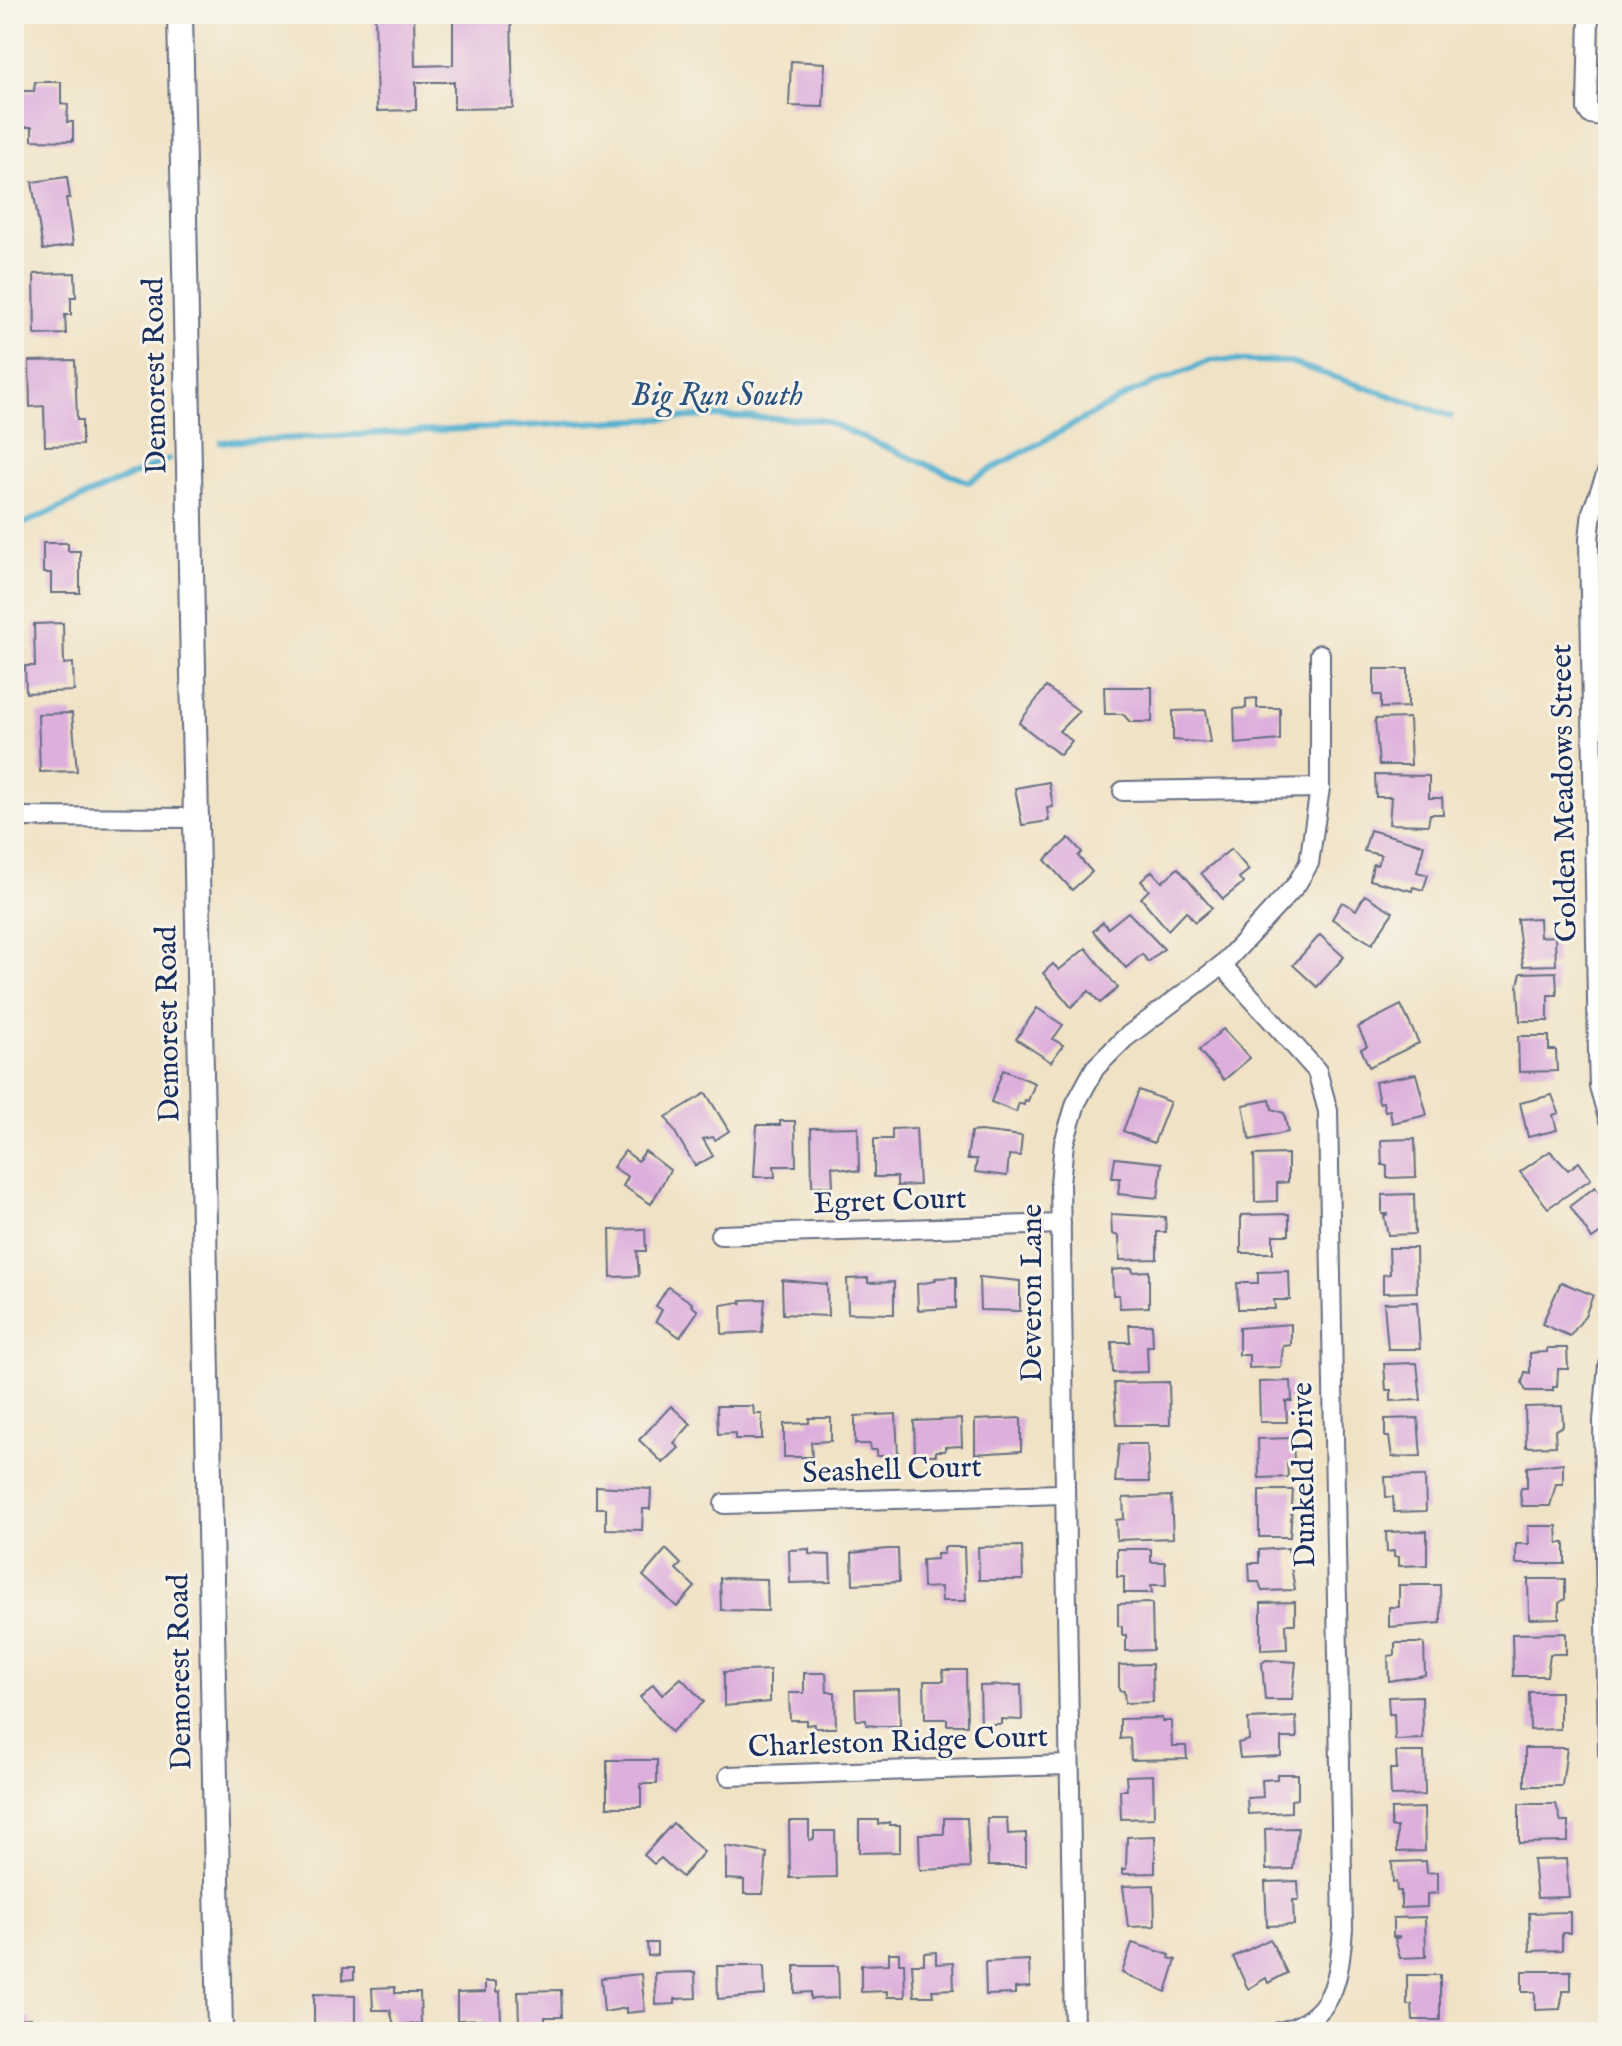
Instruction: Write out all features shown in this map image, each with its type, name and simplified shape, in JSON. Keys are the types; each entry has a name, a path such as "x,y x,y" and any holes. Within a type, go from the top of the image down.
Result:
{"street":[{"name":"Demorest Road","path":"180,14 220,2032"},
{"path":"1589,14 1599,115"},
{"name":"Golden Meadows Street","path":"1608,470 1592,512 1589,539 1600,666 1602,932 1599,1086 1608,1118"},
{"name":"Deveron Lane","path":"1074,2032 1062,1494 1060,1183 1064,1143 1076,1103 1095,1068 1125,1038 1222,965 1296,885 1309,863 1320,788 1320,654"},
{"path":"1123,791 1320,788"},
{"path":"14,817 196,818"},
{"name":"Dunkeld Drive","path":"1222,965 1317,1071 1328,1111 1343,1929 1335,1990 1316,2015 1300,2027 1279,2032"},
{"name":"Egret Court","path":"720,1235 1061,1224"},
{"path":"1608,1364 1604,1383 1608,1753"},
{"name":"Seashell Court","path":"724,1504 1062,1494"},
{"name":"Charleston Ridge Court","path":"729,1776 1068,1765"}],"building":[{"path":"375,14 414,14 415,66 453,65 453,14 511,14 513,108 454,109 454,82 416,82 416,110 377,111"},
{"path":"791,61 825,63 823,107 789,106"},
{"path":"35,82 61,82 61,104 68,105 67,122 73,122 73,141 32,140 32,127 21,127 22,91 34,91"},
{"path":"67,177 70,198 66,198 73,245 43,250 32,182"},
{"path":"75,273 76,297 71,297 71,315 65,315 66,334 35,335 34,274"},
{"path":"75,360 77,420 82,420 82,445 45,446 44,406 30,407 29,361"},
{"path":"43,543 68,543 68,551 80,551 80,593 51,593 51,573 43,573"},
{"path":"63,623 64,664 73,663 74,691 26,693 25,666 35,666 34,624"},
{"path":"1374,669 1408,669 1408,707 1381,708 1381,695 1374,695"},
{"path":"1046,687 1079,711 1059,731 1072,741 1060,755 1019,723"},
{"path":"1104,687 1152,687 1152,722 1130,722 1123,714 1105,714"},
{"path":"1257,698 1257,708 1280,708 1280,740 1235,744 1234,709 1246,708 1246,699"},
{"path":"1206,710 1211,743 1173,740 1173,711"},
{"path":"72,713 77,771 40,772 38,714"},
{"path":"1409,718 1411,765 1379,765 1375,719"},
{"path":"1375,775 1429,776 1429,798 1442,798 1443,814 1430,814 1428,825 1389,824 1391,797 1376,797"},
{"path":"1049,782 1053,807 1047,808 1049,821 1022,825 1015,788"},
{"path":"1370,830 1424,845 1417,872 1428,875 1423,890 1413,887 1412,891 1370,880 1373,864 1377,865 1381,855 1364,851"},
{"path":"1069,838 1082,852 1078,856 1092,872 1072,890 1045,860"},
{"path":"1231,849 1249,870 1239,878 1243,883 1223,899 1201,873"},
{"path":"1178,868 1212,908 1195,922 1186,911 1168,930 1141,898 1149,890 1141,881 1152,871 1162,882"},
{"path":"1365,895 1393,912 1372,944 1332,919 1342,902 1356,910"},
{"path":"1128,912 1164,949 1148,962 1142,954 1126,968 1093,931 1103,922 1108,928"},
{"path":"1539,918 1540,937 1555,936 1556,965 1523,966 1517,919"},
{"path":"1320,935 1344,957 1317,987 1293,965"},
{"path":"1086,948 1118,988 1100,1003 1089,991 1071,1007 1043,973 1053,964 1059,970"},
{"path":"1556,972 1557,995 1548,995 1548,1021 1520,1021 1518,985 1521,973"},
{"path":"1401,1005 1419,1043 1369,1067 1361,1049 1367,1046 1358,1027"},
{"path":"1037,1008 1063,1025 1053,1039 1063,1045 1051,1062 1016,1039"},
{"path":"1223,1029 1250,1058 1224,1080 1199,1050"},
{"path":"1518,1036 1549,1036 1549,1050 1556,1050 1557,1071 1519,1072"},
{"path":"1003,1070 1035,1083 1028,1101 1025,1100 1024,1105 1019,1103 1016,1112 991,1102"},
{"path":"1416,1074 1427,1115 1392,1123 1390,1110 1385,1111 1383,1102 1379,1103 1375,1082"},
{"path":"1139,1090 1170,1102 1154,1143 1123,1131"},
{"path":"706,1093 729,1131 715,1140 713,1137 703,1139 713,1156 695,1166 666,1117"},
{"path":"1552,1095 1559,1113 1553,1115 1557,1130 1528,1137 1520,1103"},
{"path":"1270,1100 1272,1109 1284,1113 1288,1132 1250,1140 1243,1105"},
{"path":"780,1121 795,1121 796,1166 774,1166 775,1177 754,1177 757,1125 780,1125"},
{"path":"858,1127 859,1172 832,1166 833,1186 812,1186 811,1128"},
{"path":"916,1128 919,1185 897,1186 897,1177 874,1177 874,1139 892,1139 892,1129"},
{"path":"971,1132 1022,1136 1020,1156 1009,1155 1007,1176 975,1172 977,1159 967,1159"},
{"path":"1415,1139 1416,1177 1387,1178 1387,1166 1382,1165 1381,1140"},
{"path":"625,1151 638,1161 645,1151 670,1170 651,1204 623,1186 628,1177 613,1167"},
{"path":"1550,1151 1568,1170 1579,1162 1591,1179 1548,1208 1520,1172"},
{"path":"1288,1154 1288,1182 1277,1183 1277,1201 1255,1202 1254,1155"},
{"path":"1115,1158 1162,1163 1158,1198 1118,1194 1120,1178 1112,1178"},
{"path":"1595,1187 1606,1202 1602,1205 1608,1213 1608,1228 1592,1239 1570,1206"},
{"path":"1414,1194 1415,1234 1388,1235 1384,1216 1388,1214 1382,1214 1382,1195"},
{"path":"1111,1214 1165,1217 1166,1232 1157,1232 1157,1259 1120,1260 1119,1236 1112,1234"},
{"path":"1289,1214 1289,1235 1273,1235 1273,1253 1241,1253 1241,1215"},
{"path":"645,1229 646,1251 637,1251 639,1276 611,1277 610,1230"},
{"path":"1389,1248 1416,1248 1417,1292 1383,1293 1383,1275 1390,1274"},
{"path":"1132,1268 1133,1272 1149,1271 1149,1307 1120,1308 1119,1295 1113,1295 1112,1270"},
{"path":"1289,1271 1290,1300 1274,1300 1275,1309 1238,1309 1237,1283 1258,1283 1258,1272"},
{"path":"956,1277 956,1308 918,1310 917,1284 936,1281 935,1278"},
{"path":"979,1277 1020,1281 1020,1311 980,1310"},
{"path":"868,1278 868,1283 894,1282 894,1314 848,1313 847,1279"},
{"path":"782,1280 827,1284 828,1316 783,1314"},
{"path":"1561,1282 1593,1295 1585,1316 1570,1336 1542,1324"},
{"path":"668,1287 692,1303 698,1311 680,1337 656,1321 662,1310 656,1306"},
{"path":"765,1299 762,1332 722,1334 721,1305 740,1302 742,1305 741,1300"},
{"path":"1417,1302 1420,1349 1388,1349 1384,1303"},
{"path":"1291,1324 1291,1345 1283,1346 1281,1367 1249,1368 1249,1355 1239,1355 1239,1328"},
{"path":"1129,1325 1152,1325 1153,1346 1147,1346 1148,1372 1113,1373 1112,1342 1130,1342"},
{"path":"1547,1348 1567,1348 1568,1369 1558,1369 1557,1387 1553,1387 1553,1391 1526,1391 1522,1383 1525,1372 1530,1373 1530,1353 1547,1352"},
{"path":"1417,1363 1421,1400 1391,1401 1391,1390 1386,1390 1384,1364"},
{"path":"1291,1381 1292,1401 1286,1401 1287,1422 1260,1422 1259,1382"},
{"path":"1169,1382 1170,1425 1117,1425 1114,1383"},
{"path":"671,1406 691,1424 674,1443 679,1448 663,1463 639,1440"},
{"path":"717,1406 753,1406 754,1414 762,1414 762,1439 735,1439 735,1433 718,1434"},
{"path":"1562,1406 1563,1426 1555,1430 1556,1446 1526,1447 1525,1407"},
{"path":"896,1414 898,1456 877,1456 877,1450 871,1450 870,1444 855,1444 855,1416"},
{"path":"809,1418 831,1418 831,1441 811,1442 812,1457 784,1457 784,1424 809,1423"},
{"path":"1021,1418 1021,1451 975,1454 975,1420"},
{"path":"1418,1418 1421,1456 1392,1457 1389,1437 1385,1437 1385,1419"},
{"path":"961,1419 962,1446 945,1447 945,1451 936,1451 936,1455 915,1455 914,1421"},
{"path":"1293,1438 1294,1462 1287,1463 1288,1477 1259,1478 1258,1439"},
{"path":"1119,1444 1147,1444 1149,1482 1115,1482"},
{"path":"1563,1463 1563,1484 1556,1484 1550,1506 1522,1506 1520,1494 1521,1488 1527,1488 1527,1467"},
{"path":"1425,1476 1426,1511 1394,1512 1393,1497 1386,1497 1385,1477"},
{"path":"596,1486 651,1489 650,1509 643,1509 642,1530 606,1529 606,1508 596,1508"},
{"path":"1259,1490 1293,1490 1290,1537 1259,1537"},
{"path":"1171,1496 1173,1538 1117,1540 1116,1520 1124,1519 1123,1498"},
{"path":"1528,1526 1557,1526 1558,1543 1565,1543 1565,1564 1516,1564 1516,1544 1529,1544"},
{"path":"1427,1531 1427,1565 1399,1566 1399,1557 1394,1557 1394,1551 1387,1552 1386,1532"},
{"path":"1022,1546 1023,1580 979,1580 978,1547"},
{"path":"944,1547 964,1547 966,1601 942,1601 941,1587 923,1588 922,1560 937,1559 937,1554 944,1554"},
{"path":"1288,1548 1295,1590 1262,1591 1259,1582 1250,1582 1249,1563 1259,1563 1259,1550"},
{"path":"666,1549 681,1564 676,1569 695,1587 677,1607 643,1576"},
{"path":"809,1549 809,1554 830,1555 831,1582 790,1583 789,1550"},
{"path":"898,1549 899,1582 853,1584 852,1553"},
{"path":"1117,1549 1151,1549 1151,1562 1165,1562 1166,1585 1151,1585 1152,1593 1124,1593 1124,1577 1117,1577"},
{"path":"720,1578 767,1579 768,1611 721,1610"},
{"path":"1528,1579 1565,1579 1565,1599 1559,1603 1559,1618 1529,1619"},
{"path":"1399,1585 1440,1585 1441,1623 1389,1627 1389,1607 1399,1607"},
{"path":"1295,1602 1295,1624 1286,1624 1287,1649 1261,1650 1261,1603"},
{"path":"1152,1603 1153,1650 1126,1651 1126,1635 1122,1635 1122,1626 1118,1626 1118,1604"},
{"path":"1566,1633 1566,1654 1550,1654 1547,1676 1513,1676 1512,1634"},
{"path":"1395,1643 1424,1643 1425,1675 1389,1681 1388,1656 1395,1655"},
{"path":"1266,1660 1296,1662 1292,1700 1265,1700 1262,1663"},
{"path":"1152,1664 1153,1702 1125,1703 1124,1691 1119,1690 1119,1665"},
{"path":"770,1670 770,1702 724,1706 724,1672"},
{"path":"943,1670 966,1670 967,1725 947,1725 947,1719 925,1719 924,1681 944,1681"},
{"path":"804,1673 826,1673 827,1692 835,1692 836,1728 814,1728 814,1724 806,1725 806,1720 790,1720 789,1693 804,1693"},
{"path":"681,1678 704,1702 671,1732 640,1697 653,1684 662,1695"},
{"path":"1021,1685 1022,1720 1001,1719 1001,1724 981,1724 980,1686"},
{"path":"899,1689 900,1726 867,1725 866,1720 856,1720 855,1690"},
{"path":"1529,1692 1560,1692 1560,1729 1530,1730"},
{"path":"1422,1696 1423,1739 1395,1740 1394,1714 1389,1714 1388,1697"},
{"path":"1296,1717 1297,1738 1281,1738 1281,1756 1240,1758 1238,1743 1249,1740 1248,1719"},
{"path":"1162,1718 1162,1721 1171,1721 1172,1746 1186,1746 1187,1759 1131,1760 1130,1738 1120,1739 1120,1719"},
{"path":"1525,1748 1567,1748 1562,1786 1525,1786"},
{"path":"1396,1752 1424,1752 1425,1795 1391,1796 1390,1769 1397,1769"},
{"path":"607,1760 657,1760 657,1784 641,1784 641,1807 607,1807"},
{"path":"1277,1774 1298,1774 1298,1799 1291,1800 1291,1812 1248,1814 1247,1798 1263,1797 1262,1780 1277,1779"},
{"path":"1153,1775 1154,1818 1121,1819 1120,1790 1127,1790 1126,1776"},
{"path":"1519,1804 1556,1804 1561,1822 1568,1822 1568,1842 1519,1843"},
{"path":"1424,1808 1425,1851 1397,1852 1397,1827 1391,1827 1391,1809"},
{"path":"944,1818 967,1818 970,1868 920,1870 919,1834 944,1834"},
{"path":"987,1818 1007,1818 1008,1834 1026,1833 1026,1866 988,1866"},
{"path":"859,1820 878,1820 878,1825 889,1822 889,1825 900,1825 900,1852 859,1853"},
{"path":"789,1821 809,1821 809,1840 814,1839 814,1831 835,1831 836,1877 790,1878"},
{"path":"673,1823 704,1852 682,1877 661,1858 654,1864 644,1855"},
{"path":"1298,1828 1293,1869 1266,1870 1265,1829"},
{"path":"1155,1836 1155,1873 1122,1874 1122,1869 1126,1869 1127,1837"},
{"path":"726,1846 767,1853 763,1894 744,1894 744,1880 726,1879"},
{"path":"1566,1859 1569,1897 1537,1898 1533,1860"},
{"path":"1426,1861 1427,1873 1438,1872 1438,1893 1427,1894 1427,1907 1401,1908 1401,1891 1397,1891 1396,1882 1393,1882 1392,1862"},
{"path":"1298,1881 1299,1900 1293,1900 1294,1925 1267,1926 1265,1882"},
{"path":"1154,1885 1155,1926 1128,1927 1123,1886"},
{"path":"1570,1912 1570,1933 1562,1933 1562,1950 1530,1951 1529,1913"},
{"path":"1425,1917 1426,1957 1400,1958 1395,1939 1400,1937 1393,1937 1393,1918"},
{"path":"1270,1939 1287,1973 1268,1983 1266,1978 1248,1989 1233,1957"},
{"path":"647,1943 657,1943 657,1955 648,1956"},
{"path":"1132,1943 1170,1955 1169,1958 1176,1960 1166,1992 1122,1973"},
{"path":"936,1952 936,1964 953,1963 954,1989 932,1990 933,1996 914,1996 912,1964 924,1964 924,1953"},
{"path":"889,1953 899,1953 899,1963 904,1963 905,1997 887,1997 887,1991 861,1992 861,1965 889,1964"},
{"path":"1029,1960 1030,1987 1015,1988 1015,1994 986,1995 985,1962"},
{"path":"717,1966 764,1966 765,1995 718,1999"},
{"path":"795,1966 838,1966 839,1998 811,1999 811,1992 795,1993"},
{"path":"343,1968 354,1968 354,1979 343,1980"},
{"path":"1522,1971 1571,1971 1571,1991 1563,1991 1560,2009 1535,2010 1535,1992 1522,1992"},
{"path":"695,1972 696,1998 675,1999 675,2004 656,2005 655,1973"},
{"path":"641,1974 645,2011 626,2013 626,2008 604,2012 601,1978"},
{"path":"1407,1975 1440,1975 1440,2020 1413,2020 1412,2005 1407,2005"},
{"path":"485,1982 496,1982 496,1992 500,1991 501,2024 483,2025 483,2019 457,2020 457,1993 485,1992"},
{"path":"395,1987 395,1993 420,1993 421,2024 394,2025 390,2010 373,2010 372,1988"},
{"path":"561,1990 562,2017 545,2017 545,2022 519,2023 518,1991"},
{"path":"314,1994 355,1995 355,2027 314,2023"},
{"path":"31,2018 32,2032 14,2032 14,2019"},
{"path":"1572,2027 1572,2032 1532,2032 1531,2028"}],"waterway":[{"name":"Big Run South","path":"221,442 713,416 822,420 968,482 1133,392 1212,360 1289,362 1451,416"},
{"name":"Big Run South","path":"14,528 169,459"}]}
